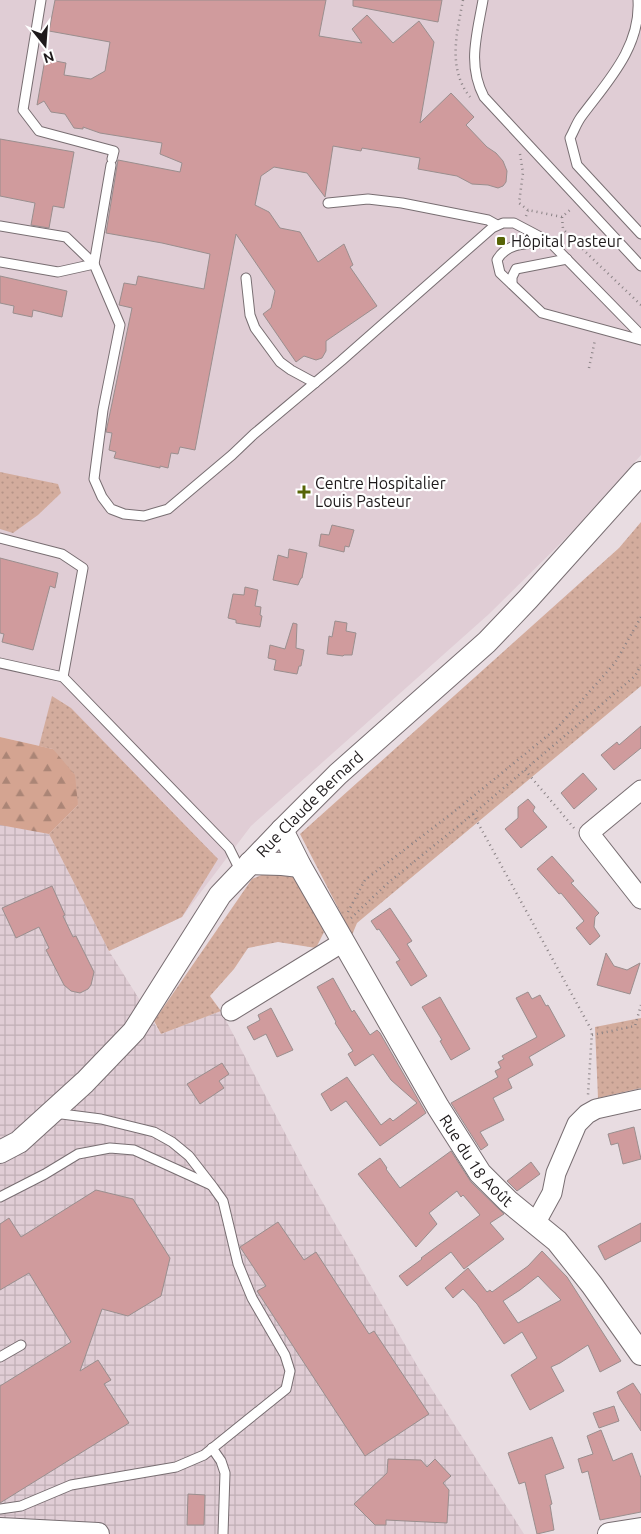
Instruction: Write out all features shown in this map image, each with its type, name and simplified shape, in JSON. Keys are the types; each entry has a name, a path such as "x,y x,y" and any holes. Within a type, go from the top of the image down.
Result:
{"street":[{"name":"Rue Claude Bernard","path":"0,1152 19,1142 85,1082 134,1031 220,895 338,774 487,642 641,473"},
{"path":"641,790 589,833 641,898"},
{"name":"Rue du 18 Août","path":"282,830 300,866 438,1107 480,1172 508,1201 557,1241 592,1285 641,1354"},
{"path":"246,868 282,864 300,866"},
{"path":"231,1011 340,937"},
{"path":"535,1224 552,1193 556,1173 577,1124 587,1114 596,1109 641,1099"},
{"path":"0,1529 98,1534"},
{"path":"609,1534 636,1531"}],"lane":[{"path":"41,0 23,110 39,131 114,151 94,264"},
{"path":"483,0 473,57 475,74 484,97 582,200 641,266"},
{"path":"638,0 641,21 639,34 627,61 580,119 570,138 577,164 641,234"},
{"path":"328,203 368,199 402,203 488,220 497,225"},
{"path":"0,226 66,237 94,264 120,325 103,410 94,479 102,497 111,509 124,514 144,516 168,509 497,225 507,222 522,227 550,242 641,334"},
{"path":"550,242 515,246 502,251 497,260 500,273 542,313 641,340"},
{"path":"512,284 512,277 516,269 567,259"},
{"path":"0,262 58,272 94,264"},
{"path":"246,278 250,315 260,334 280,362 315,383"},
{"path":"0,538 62,554 83,568 63,677"},
{"path":"0,663 63,677 246,868"},
{"path":"0,1509 21,1506 71,1485 176,1467 204,1454 286,1389 290,1371 285,1355 252,1298 241,1271 223,1201 189,1156 172,1142 154,1132 101,1119 51,1113"},
{"path":"0,1197 78,1154 110,1148 134,1150 213,1186"},
{"path":"0,1357 21,1345"},
{"path":"212,1448 221,1461 225,1473 223,1534"}],"path":[{"path":"516,149 520,155 523,173 519,203 528,210 562,218"},
{"path":"562,218 582,200"},
{"path":"522,227 528,210"},
{"path":"562,218 563,229 641,305"},
{"path":"340,937 365,880 460,807 557,728 615,663 641,617"},
{"path":"340,937 389,882 473,814 635,676 641,666"},
{"path":"525,770 574,828 589,833"},
{"path":"473,814 592,1031 587,1114"},
{"path":"592,1035 635,1026 641,1005"}],"shaded area":[{"name":"Centre Hospitalier Louis Pasteur","path":"0,0 641,0 641,455 574,530 489,614 251,826 182,917 109,951 49,834 78,805 53,749 0,737"},
{"path":"0,472 58,484 61,493 38,515 13,533 0,529"},
{"path":"641,522 641,686 357,923 352,935 300,834 619,548"},
{"path":"52,696 71,708 218,859 182,917 109,951 49,834 78,805 53,749 39,746"},
{"path":"0,824 49,834 109,951 161,1034 221,1011 308,1177 419,1369 524,1534 0,1534"},
{"path":"273,870 288,873 300,882 324,932 316,948 278,942 248,948 234,969 210,996 221,1011 161,1034 154,1021 252,879"},
{"path":"641,1018 641,1088 598,1098 595,1027"}],"green space":[{"path":"0,737 53,749 75,775 78,805 49,834 0,825"}],"building":[{"path":"55,0 326,0 319,36 362,43 352,29 367,15 393,43 419,21 434,42 420,123 451,93 474,117 466,125 503,161 507,171 506,182 498,188 472,184 457,176 418,169 420,158 362,148 361,151 333,146 325,197 307,173 274,167 261,176 255,205 269,212 280,228 300,232 318,262 344,244 353,265 350,267 377,306 326,341 326,351 322,358 316,360 304,356 296,362 263,314 271,308 275,291 236,234 195,450 180,447 178,454 171,453 168,468 114,458 116,452 109,450 112,433 106,432 132,308 119,305 124,283 136,285 138,276 204,289 210,254 106,233 118,160 180,172 182,163 160,154 162,143 100,133 83,127 83,129 74,128 65,114 51,112 44,101 37,105 45,59 66,63 64,75 91,79 105,71 110,42 49,31"},
{"path":"353,0 442,0 438,22 353,6"},
{"path":"0,139 74,152 64,208 53,206 49,228 31,225 35,203 0,196"},
{"path":"0,276 67,291 62,317 33,310 32,317 13,313 14,306 0,303"},
{"path":"332,525 354,530 349,547 345,546 344,552 319,546 321,534 329,535"},
{"path":"289,549 307,553 302,578 298,585 273,580 278,555 288,558"},
{"path":"0,558 58,573 55,588 50,586 33,650 2,642 4,634 0,633"},
{"path":"245,587 258,590 255,606 261,607 260,627 236,623 236,620 228,618 233,594 244,595"},
{"path":"335,621 347,623 346,631 356,633 352,655 327,654 329,636 332,637"},
{"path":"293,623 297,624 296,648 304,650 301,666 299,666 297,674 274,670 276,660 268,658 270,645 285,649"},
{"path":"641,726 641,748 614,770 601,755 617,742 619,745"},
{"path":"583,773 597,789 574,809 561,793"},
{"path":"528,799 535,807 533,811 547,827 521,848 505,829 518,818 518,807"},
{"path":"552,856 574,881 571,883 599,913 595,917 594,927 600,936 590,945 576,928 584,921 561,893 559,894 537,869"},
{"path":"52,886 73,937 76,936 94,972 91,985 80,993 71,991 64,985 46,950 49,948 39,927 16,938 2,908"},
{"path":"390,908 412,941 407,944 427,976 411,986 396,962 400,960 379,929 377,930 371,921"},
{"path":"606,953 614,966 627,970 640,963 630,994 597,985"},
{"path":"333,978 352,1012 354,1010 370,1035 377,1030 380,1033 426,1113 380,1146 346,1101 331,1111 321,1094 347,1077 381,1125 390,1118 393,1121 417,1103 391,1080 373,1054 355,1066 348,1054 353,1051 335,1023 317,987"},
{"path":"528,992 532,999 540,995 546,1006 548,1005 565,1036 529,1057 533,1065 508,1079 512,1088 493,1098 504,1120 480,1132 488,1145 481,1150 451,1103 498,1077 495,1071 501,1068 498,1062 504,1059 502,1056 537,1037 516,998"},
{"path":"440,997 470,1049 451,1060 440,1041 442,1040 422,1007"},
{"path":"271,1008 293,1050 277,1057 266,1034 254,1040 247,1027 260,1020 258,1015"},
{"path":"222,1063 229,1074 219,1081 224,1088 200,1104 187,1084"},
{"path":"634,1127 641,1159 623,1164 618,1143 611,1145 608,1134"},
{"path":"451,1151 471,1182 504,1214 490,1223 504,1239 464,1269 451,1252 407,1286 399,1276 480,1215 463,1195 461,1197 457,1191 429,1213 437,1224 416,1247 358,1174 380,1158 400,1188"},
{"path":"531,1162 540,1174 517,1191 507,1181"},
{"path":"96,1190 133,1199 170,1258 161,1296 128,1316 102,1309 80,1371 98,1360 111,1380 104,1384 129,1423 0,1503 0,1386 71,1342 29,1273 0,1290 0,1224 9,1218 21,1237"},
{"path":"278,1222 304,1260 316,1252 369,1334 374,1331 429,1414 365,1456 257,1291 266,1286 240,1247"},
{"path":"641,1223 641,1241 605,1260 598,1246"},
{"path":"542,1251 567,1277 621,1361 600,1372 588,1345 551,1367 564,1391 530,1410 511,1375 537,1358 522,1332 504,1344 477,1304 463,1289 453,1298 445,1288 468,1268 487,1292 490,1290 492,1292 528,1266","holes":["538,1276 561,1300 518,1323 503,1301"]},
{"path":"633,1383 641,1395 641,1431 617,1392"},
{"path":"614,1406 619,1421 599,1428 593,1413"},
{"path":"601,1430 613,1461 632,1453 641,1478 641,1512 600,1520 588,1471 582,1473 578,1459 593,1454 587,1436"},
{"path":"552,1437 564,1468 545,1475 552,1504 550,1505 554,1530 537,1534 525,1482 519,1484 508,1453"},
{"path":"388,1459 421,1460 427,1467 435,1459 451,1476 443,1483 449,1490 447,1523 386,1520 386,1525 375,1525 354,1504 387,1473"},
{"path":"188,1494 205,1495 204,1525 187,1525"}],"place":[{"name":"Hôpital Pasteur","path":"501,241"},
{"name":"Centre Hospitalier Louis Pasteur","path":"304,492"}]}
